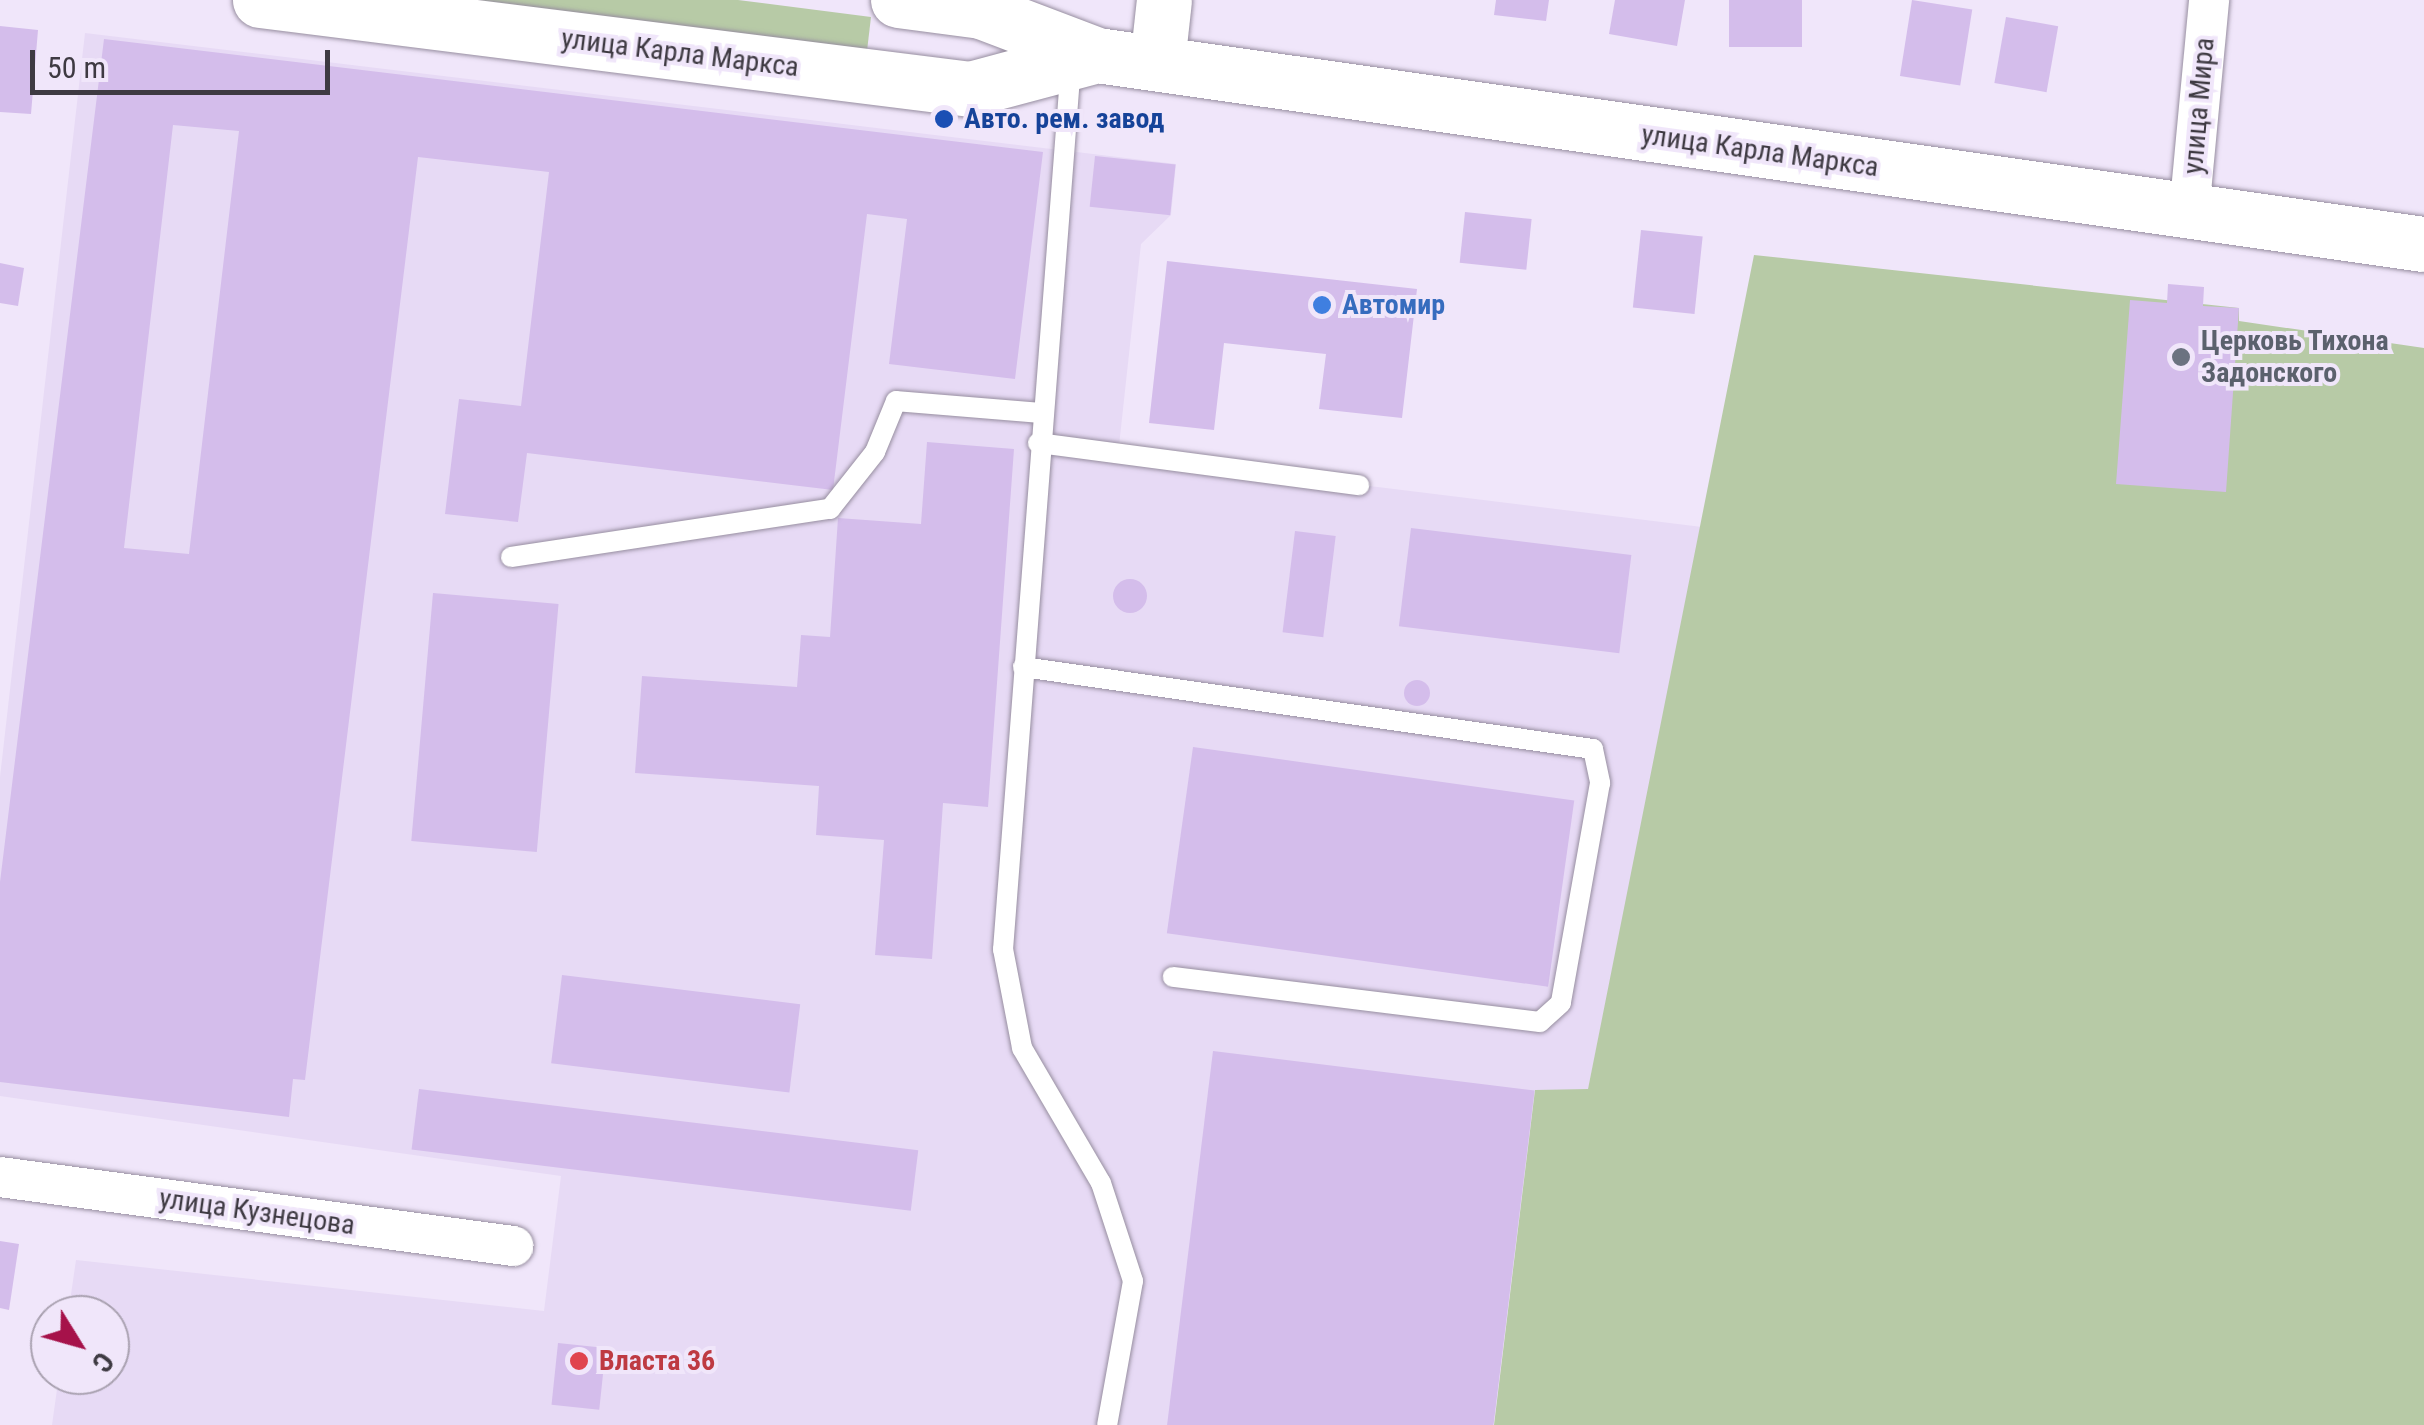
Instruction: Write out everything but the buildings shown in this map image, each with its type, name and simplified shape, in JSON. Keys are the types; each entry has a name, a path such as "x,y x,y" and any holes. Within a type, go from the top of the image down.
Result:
{"main road":[{"name":"улица Карла Маркса","path":"260,0 970,89 1084,58 1157,63 2424,244"},
{"name":"улица Карла Маркса","path":"898,0 981,11 1084,58"},
{"path":"1157,63 1164,0"}],"street":[{"name":"улица Мира","path":"2189,213 2209,0"},
{"name":"улица Кузнецова","path":"0,1178 513,1246"}],"lane":[{"path":"1084,58 1038,443 1003,949 1022,1048 1102,1183 1134,1281 1108,1425"},
{"path":"511,557 830,509 875,452 896,400 1041,413"},
{"path":"1038,443 1359,485"},
{"path":"1023,667 1593,749 1600,783 1561,1004 1540,1022 1173,977"}],"shaded area":[{"path":"85,33 1176,164 1171,215 1141,244 1118,455 1702,527 1588,1090 1535,1090 1493,1425 52,1425 56,1395 130,1395 130,1295 71,1295 76,1260 544,1311 561,1176 0,1096 0,777"}],"green space":[{"path":"451,0 738,0 871,17 867,51"},
{"path":"1754,255 2239,308 2239,321 2424,348 2424,1425 1494,1425 1535,1090 1588,1089"}],"place":[{"name":"Авто. рем. завод","path":"944,119"},
{"name":"Автомир","path":"1322,305"},
{"name":"Церковь Тихона Задонского","path":"2181,357"},
{"name":"Власта 36","path":"579,1361"}]}
